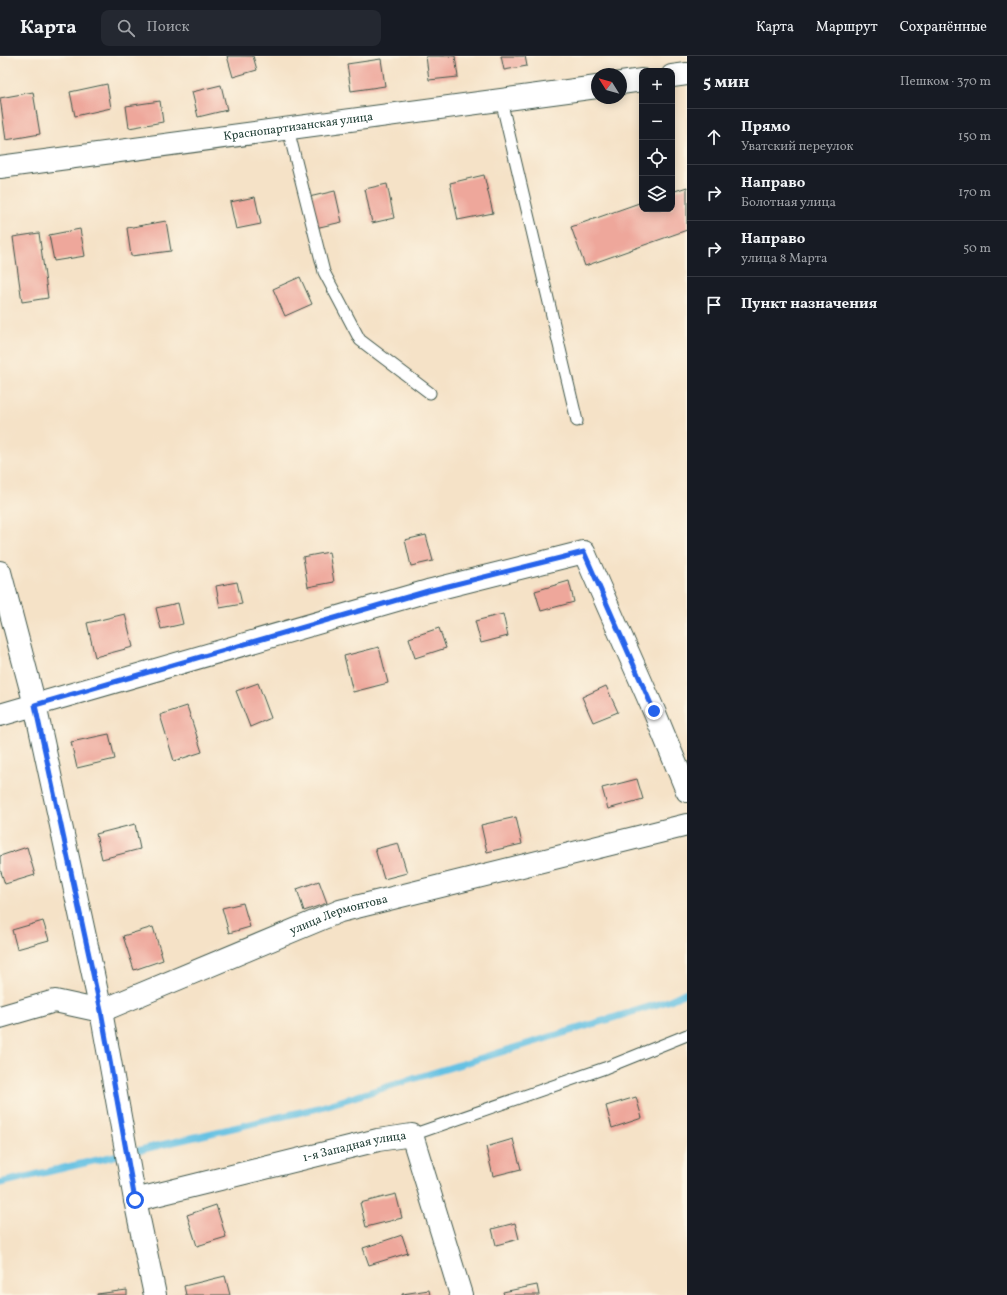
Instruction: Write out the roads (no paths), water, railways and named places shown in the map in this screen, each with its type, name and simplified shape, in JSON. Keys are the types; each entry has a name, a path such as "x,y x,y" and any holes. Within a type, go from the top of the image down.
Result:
{"street":[{"path":"675,76 687,74"},
{"path":"627,82 639,80"},
{"name":"Краснопартизанская улица","path":"0,167 591,88"},
{"path":"0,715 428,591 584,552 654,711 687,791"},
{"path":"0,572 35,705 101,1011 135,1200 155,1295"},
{"name":"улица Лермонтова","path":"101,1011 340,911 687,825"},
{"path":"0,1017 55,1001 101,1011"},
{"name":"1-я Западная улица","path":"135,1200 378,1140 412,1135 461,1295"}],"lane":[{"path":"501,100 577,421"},
{"path":"288,129 324,272 360,340 430,393"},
{"path":"412,1135 605,1068 687,1035"}],"waterway":[{"path":"0,1183 318,1108 668,1001 687,992"}]}
